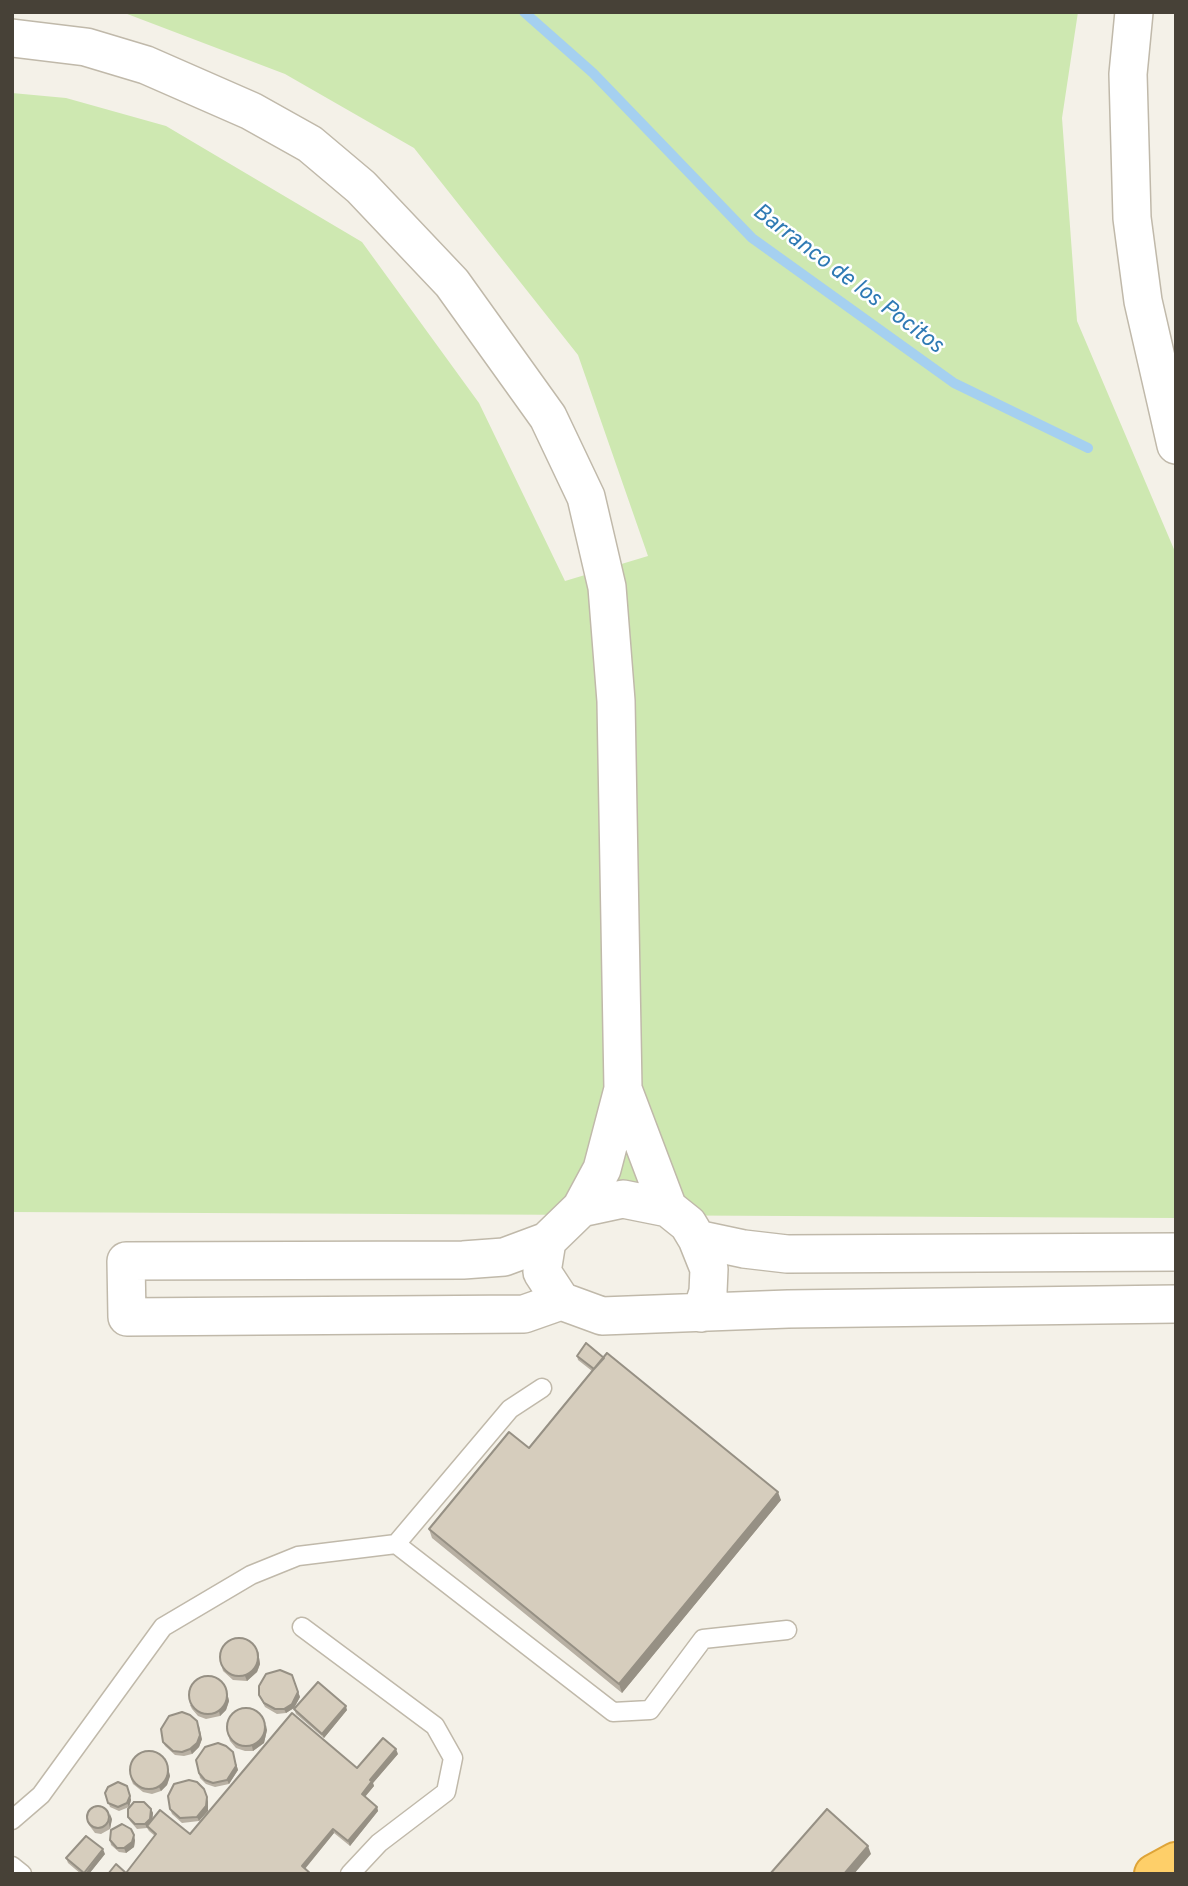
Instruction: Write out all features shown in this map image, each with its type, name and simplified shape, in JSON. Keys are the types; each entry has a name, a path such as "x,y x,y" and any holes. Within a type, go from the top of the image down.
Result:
{"highway":[{"path":"1154,1874 1176,1862"}],"street":[{"path":"1134,12 1128,74 1132,218 1143,301 1176,445"},
{"path":"12,38 86,47 146,65 251,111 310,144 361,187 452,283 548,417 586,497 607,587 616,701 623,1089 602,1169 581,1208 547,1241 504,1257 126,1261 127,1317 524,1314 561,1301"},
{"path":"623,1089 668,1208"},
{"path":"581,1208 623,1199 668,1208 688,1224 709,1269 708,1292 701,1313"},
{"path":"697,1239 744,1250 787,1254 1176,1252"},
{"path":"547,1241 542,1272 561,1301 602,1316 788,1309 1176,1304"}],"lane":[{"path":"12,1820 41,1794 163,1627 251,1575 299,1556 396,1544 510,1409 542,1388"},
{"path":"396,1544 613,1712 650,1710 703,1639 787,1630"},
{"path":"302,1627 435,1726 453,1758 446,1792 379,1843 350,1874"},
{"path":"12,1866 22,1874"}],"green space":[{"path":"122,12 1078,12 1062,118 1077,321 1176,554 1176,1218 12,1212 12,93 66,98 166,126 362,242 479,403 565,581 648,556 578,355 414,148 285,74"}],"building":[{"path":"586,1343 604,1358 594,1369 577,1356"},
{"path":"607,1353 778,1492 619,1684 429,1529 509,1432 529,1448"},
{"path":"239,1638 253,1643 258,1657 253,1671 239,1676 225,1671 220,1657 225,1643"},
{"path":"280,1670 292,1675 298,1692 292,1704 284,1709 275,1709 264,1703 259,1695 259,1686 266,1674"},
{"path":"208,1676 222,1681 227,1695 222,1709 208,1714 194,1709 189,1695 194,1681"},
{"path":"318,1682 346,1706 322,1734 294,1709"},
{"path":"246,1708 260,1713 265,1727 260,1741 246,1746 232,1741 227,1727 232,1713"},
{"path":"182,1712 197,1721 200,1735 197,1743 190,1749 173,1751 163,1742 161,1729 169,1716"},
{"path":"292,1713 357,1768 383,1738 396,1749 362,1794 377,1807 348,1841 333,1829 302,1866 311,1874 108,1874 116,1864 126,1873 156,1834 147,1826 160,1810 190,1834"},
{"path":"218,1743 233,1752 236,1766 227,1780 213,1783 205,1780 199,1773 196,1760 205,1747"},
{"path":"149,1751 163,1756 168,1770 163,1784 149,1789 135,1784 130,1770 135,1756"},
{"path":"189,1780 197,1782 204,1789 206,1806 197,1817 180,1818 170,1809 168,1796 174,1784"},
{"path":"118,1782 127,1786 130,1796 127,1803 118,1807 108,1803 105,1793 108,1787"},
{"path":"134,1802 144,1802 151,1809 150,1819 145,1824 135,1824 128,1817 128,1809"},
{"path":"94,1806 102,1806 109,1813 109,1821 102,1828 94,1828 87,1821 87,1813"},
{"path":"827,1809 868,1846 844,1874 770,1874"},
{"path":"122,1824 131,1829 134,1835 132,1842 124,1848 117,1848 110,1840 111,1830"},
{"path":"86,1836 103,1849 84,1873 66,1858"}],"waterway":[{"name":"Barranco de los Pocitos","path":"524,12 593,73 752,238 954,383 1088,448"}]}
